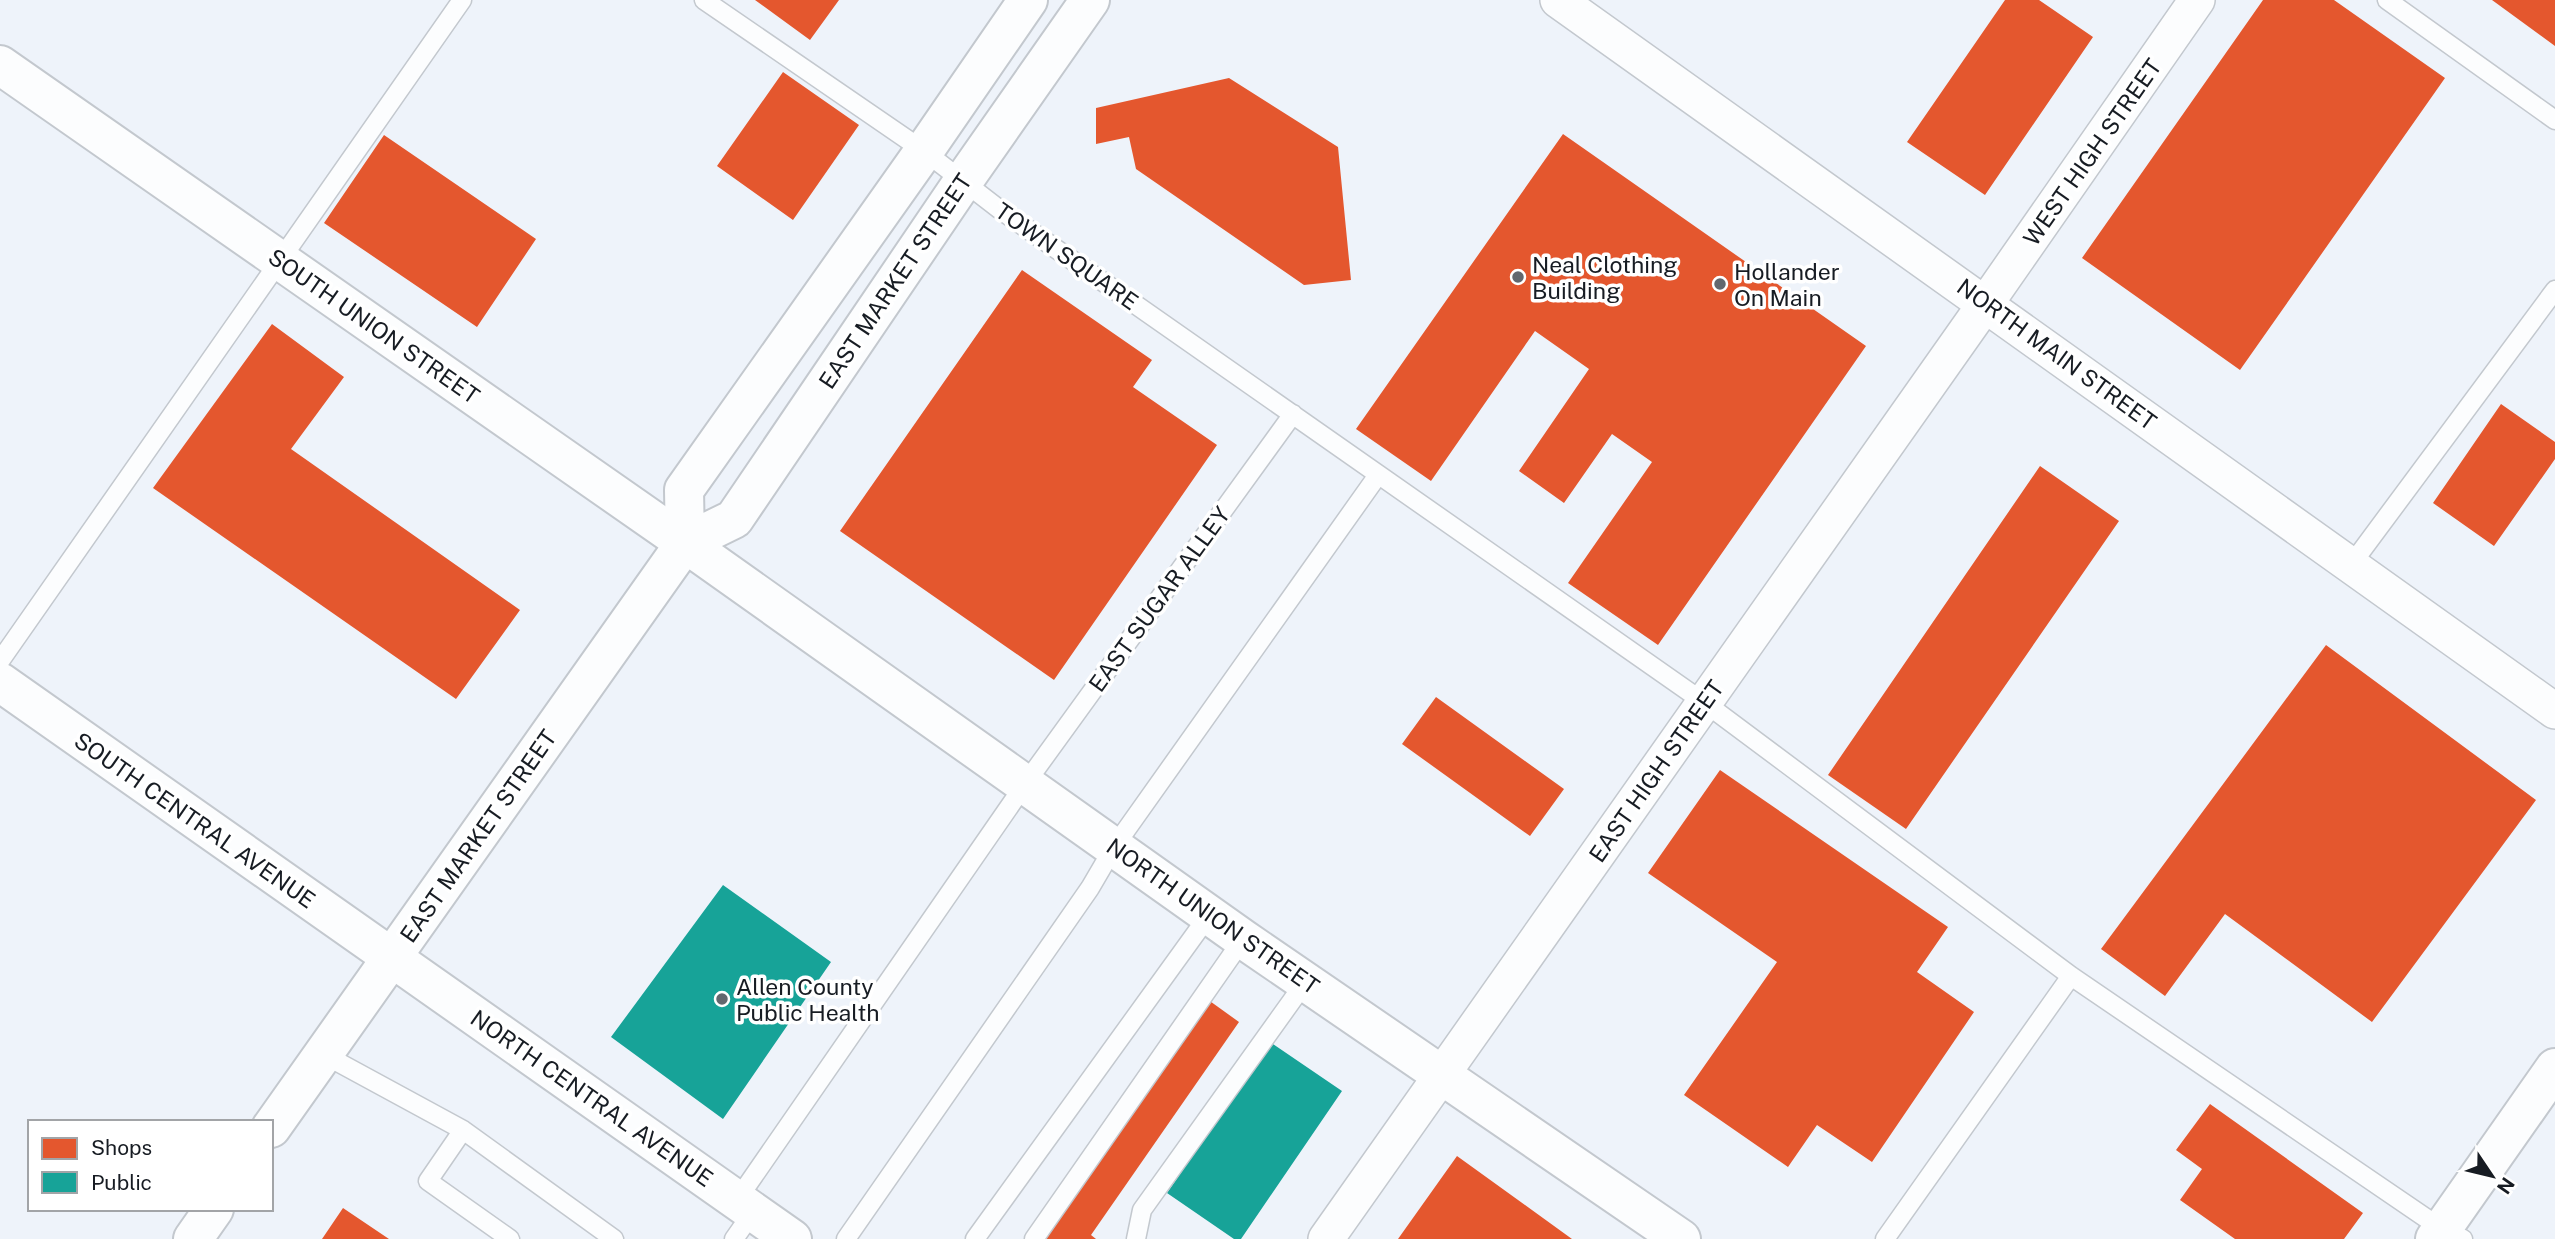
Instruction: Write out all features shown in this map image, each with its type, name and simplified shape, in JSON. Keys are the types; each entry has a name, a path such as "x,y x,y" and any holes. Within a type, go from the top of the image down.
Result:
{"main road":[{"path":"685,543 684,490 1028,0"},
{"name":"EAST MARKET STREET","path":"273,1125 685,543 734,519 1090,0"},
{"name":"SOUTH UNION STREET","path":"0,65 747,587"},
{"name":"NORTH UNION STREET","path":"747,587 1243,939 1681,1239"},
{"name":"SOUTH CENTRAL AVENUE","path":"0,682 391,957"},
{"name":"NORTH CENTRAL AVENUE","path":"391,957 741,1217 792,1239"},
{"path":"2447,1236 2555,1068"},
{"path":"193,1239 213,1211"}],"street":[{"name":"NORTH MAIN STREET","path":"1558,0 2555,711"},
{"name":"WEST HIGH STREET","path":"1986,303 2197,0"},
{"name":"EAST HIGH STREET","path":"1326,1239 1986,303"}],"lane":[{"path":"0,661 463,0"},
{"name":"TOWN SQUARE","path":"704,0 924,151 999,209 1704,704 2071,976 2447,1236"},
{"path":"2387,0 2555,120"},
{"path":"2351,565 2555,290"},
{"name":"EAST SUGAR ALLEY","path":"741,1217 1026,784 1293,414"},
{"path":"846,1239 1090,888 1114,847 1378,474"},
{"path":"975,1239 1209,915"},
{"path":"1034,1239 1243,939"},
{"path":"1885,1239 2071,976"},
{"path":"1136,1239 1142,1210 1306,981"},
{"path":"323,1054 463,1130 611,1238"},
{"path":"463,1130 428,1181 510,1239"}],"building: Shops":[{"path":"755,0 839,0 810,40"},
{"path":"2005,0 2039,0 2093,37 1985,195 1907,142"},
{"path":"2263,0 2334,0 2445,78 2240,370 2082,258"},
{"path":"2492,0 2555,0 2555,46"},
{"path":"783,72 859,125 793,220 717,166"},
{"path":"1229,78 1338,147 1351,280 1304,285 1136,169 1129,137 1096,144 1096,108"},
{"path":"1563,134 1866,346 1658,645 1568,583 1652,462 1612,434 1564,503 1519,471 1589,369 1535,331 1431,481 1356,429"},
{"path":"384,135 536,239 477,327 324,223"},
{"path":"1022,270 1152,360 1133,387 1217,445 1054,680 840,531"},
{"path":"272,324 344,377 291,449 520,610 456,699 153,488"},
{"path":"2501,404 2555,442 2555,459 2494,546 2433,503"},
{"path":"2040,466 2119,521 1906,829 1828,775"},
{"path":"2326,645 2536,800 2372,1022 2225,914 2165,996 2101,949"},
{"path":"1436,697 1564,789 1530,836 1402,744"},
{"path":"1720,770 1948,927 1917,972 1974,1012 1872,1162 1817,1125 1788,1167 1684,1095 1777,962 1648,873"},
{"path":"1207,999 1239,1022 1091,1235 1096,1239 1040,1239"},
{"path":"2210,1104 2363,1213 2344,1239 2235,1239 2180,1200 2202,1169 2176,1150"},
{"path":"1457,1156 1572,1239 1398,1239"},
{"path":"343,1208 389,1239 322,1239"}],"building: Public":[{"name":"Allen County Public Health","path":"723,885 831,962 723,1119 611,1037"},
{"path":"1270,1042 1342,1091 1241,1239 1234,1239 1167,1193"}],"place":[{"name":"Neal Clothing Building","path":"1518,277"},
{"name":"Hollander On Main","path":"1720,284"},
{"name":"Allen County Public Health","path":"722,999"}]}
